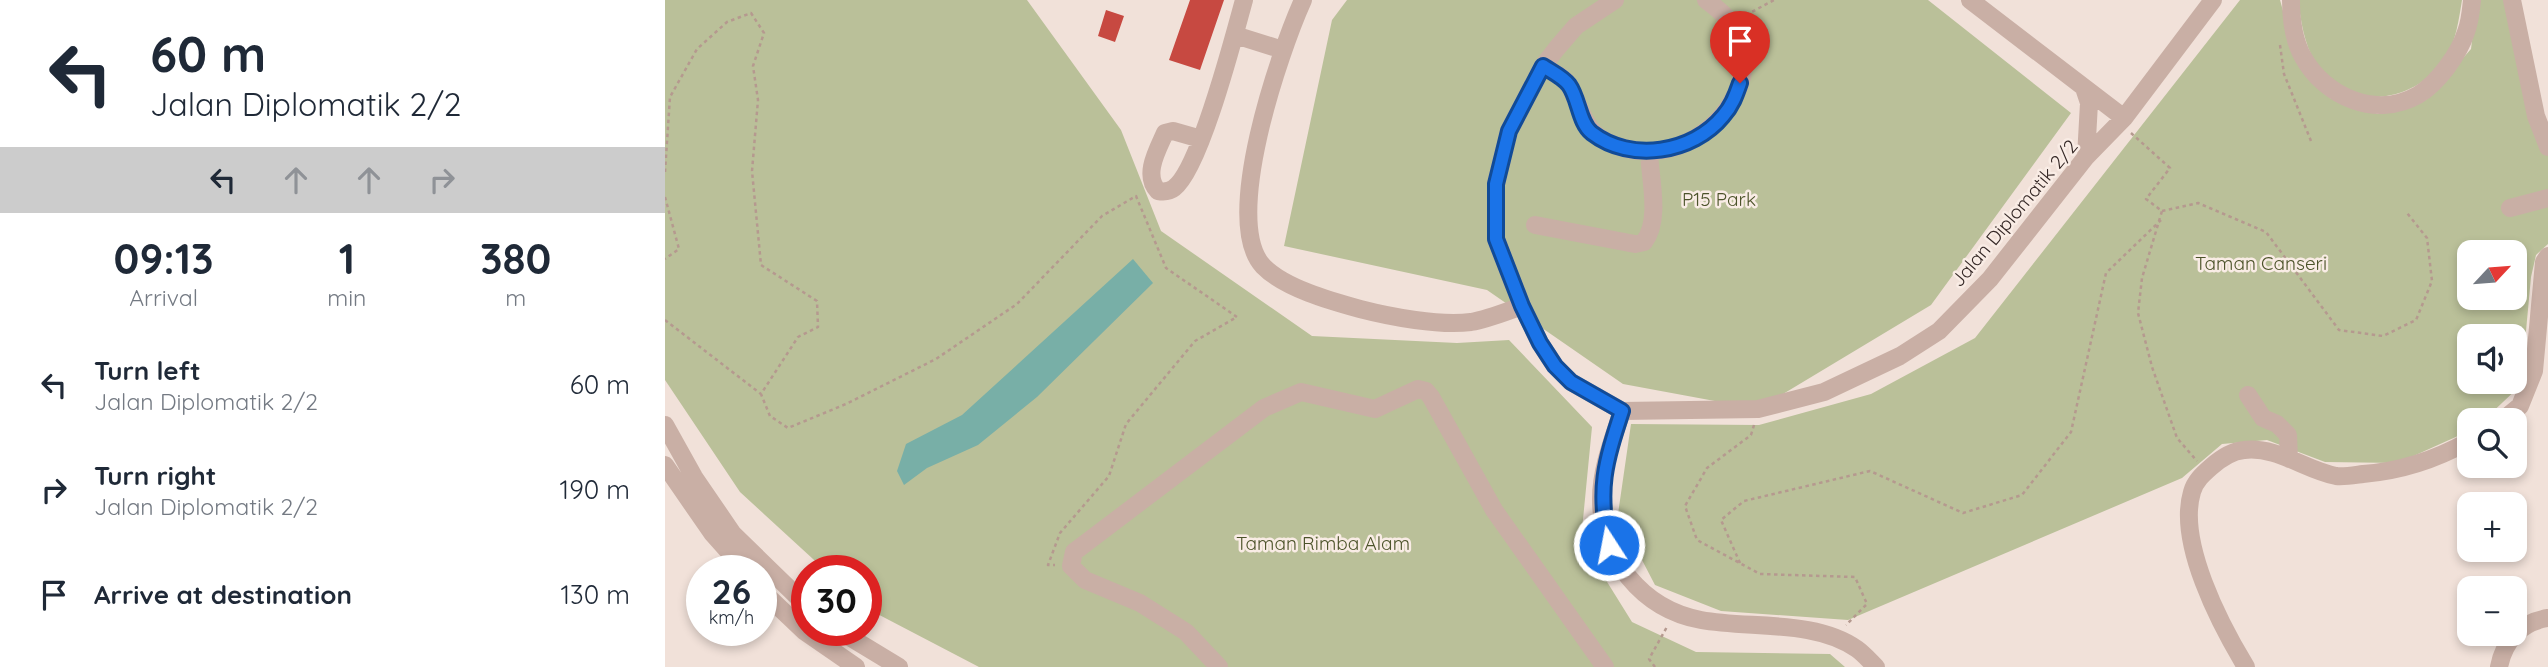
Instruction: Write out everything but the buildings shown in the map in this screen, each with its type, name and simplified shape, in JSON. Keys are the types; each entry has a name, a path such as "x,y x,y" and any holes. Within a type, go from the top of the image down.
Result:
{"street":[{"path":"1201,139 1244,0"},
{"path":"1615,0 1576,26 1543,66 1509,131 1496,184 1496,239 1522,306 1540,343 1555,366 1571,382 1622,411 1607,458 1601,498 1609,545 1631,582 1657,604 1675,614 1701,620 1812,630 1856,648 1876,667"},
{"path":"1543,66 1569,85 1589,131 1604,141 1626,149 1649,152 1693,139 1710,130 1734,101 1744,65 1744,45 1723,12 1706,0"},
{"path":"1970,0 2084,88 2121,121"},
{"name":"Jalan Diplomatik 2/2","path":"1622,411 1758,409 1824,391 1900,356 1939,331 1990,279 2086,157 2121,121 2213,0"},
{"path":"2291,0 2295,35 2313,74 2345,98 2382,106 2418,95 2446,67 2466,32 2472,0"},
{"path":"2512,0 2542,112 2548,147"},
{"path":"1298,4 1264,111 1249,192 1248,229 1253,250 1262,264 1277,278 1296,287 1353,307 1405,318 1470,322 1522,306"},
{"path":"1235,35 1283,50"},
{"path":"2084,88 2089,103 2086,157"},
{"path":"1535,225 1635,244 1644,242 1651,233 1653,211 1649,152"},
{"path":"2510,208 2548,198"},
{"path":"2518,408 2534,371 2544,262 2548,256"},
{"path":"1219,667 1186,632 1140,603 1085,580 1071,566 1074,552 1264,408 1301,392 1375,409 1418,388 1431,397 1494,510 1605,667"},
{"path":"2248,395 2263,418 2288,435 2289,459"},
{"path":"665,425 694,477 733,534 791,590"},
{"path":"2246,667 2230,641 2210,595 2189,530 2192,491 2200,477 2227,456 2244,450 2271,452 2338,476 2407,468 2457,448"},
{"path":"665,465 712,533 732,555"},
{"path":"777,604 791,617"},
{"path":"2499,667 2514,634 2525,626 2548,618"},
{"path":"828,646 856,667"},
{"path":"864,646 899,667"}],"path":[{"path":"1731,23 1774,0"},
{"path":"665,172 670,97 697,49 727,22 751,13 764,33 753,66 758,100 751,171 761,265 817,302 818,327 798,337 761,394"},
{"path":"2279,37 2284,74 2311,141"},
{"path":"2121,121 2170,168 2146,199 2162,211 2198,203 2266,232 2339,330 2383,336 2416,320 2432,281 2427,238 2407,213"},
{"path":"665,197 679,249 665,259"},
{"path":"665,320 761,394 769,416 789,428 846,404 936,359 1017,304 1102,216 1136,197 1166,268 1237,317 1195,341 1126,424 1108,476 1060,533 1048,565 1072,563"},
{"path":"2162,211 2142,278 2139,313 2141,330 2176,438 2207,470"},
{"path":"1740,563 1721,520 1744,501 1870,471 1963,513 2022,495 2071,432 2106,273 2161,219"},
{"path":"1758,409 1751,435 1707,468 1685,506 1697,540 1760,574 1855,578 1867,604 1833,637"},
{"path":"1655,667 1649,659 1675,614"}],"green space":[{"name":"Taman Rimba Alam","path":"665,0 1027,0 1121,130 1161,231 1312,336 1457,343 1509,340 1592,427 1581,540 1632,622 1696,652 1830,654 1845,667 979,667 882,616 882,555 809,555 740,492 665,380"},
{"name":"P15 Park","path":"1347,0 1928,0 2071,113 1931,305 1758,409 1623,384 1487,290 1284,246 1332,20"},
{"name":"Taman Canseri","path":"2240,0 2280,0 2296,58 2330,98 2378,114 2427,99 2471,49 2477,0 2506,0 2548,153 2548,244 2536,255 2527,324 2457,324 2457,394 2511,394 2497,408 2457,408 2457,436 2398,463 2325,462 2267,440 2222,444 2182,478 1848,620 1721,611 1655,585 1618,514 1631,424 1759,425 1871,394 1975,338"},
{"path":"2298,0 2462,0 2452,44 2446,57 2433,73 2417,85 2381,97 2362,96 2344,90 2328,79 2308,47"}],"water":[{"path":"1133,259 1153,283 1037,397 978,445 927,468 904,485 897,471 906,444 962,415"}],"route":[{"path":"1609,545 1601,498 1607,458 1622,411 1571,382 1555,366 1522,306 1496,239 1496,184 1509,131 1543,66 1569,85 1589,131 1604,141 1626,149 1649,152 1669,148 1710,130 1734,101 1740,83"}]}
